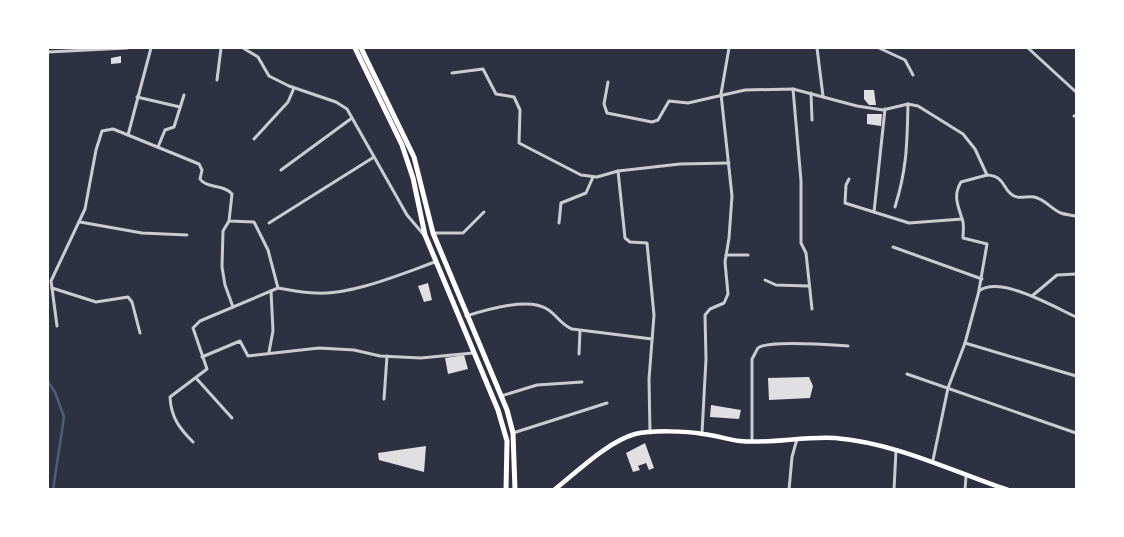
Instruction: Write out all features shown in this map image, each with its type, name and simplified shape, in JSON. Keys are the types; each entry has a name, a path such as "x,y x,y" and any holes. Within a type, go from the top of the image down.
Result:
{"main road":[{"path":"355,48 402,144 413,178 425,235 498,410 507,441 506,490"},
{"path":"361,48 414,157 433,233 500,396 513,433 515,490"},
{"path":"425,235 433,233"},
{"path":"554,490 617,441 636,434 650,433 702,433 740,441 836,438 880,445 933,460 966,476 1008,490"}],"street":[{"path":"48,52 57,50 127,48"},
{"path":"128,135 151,48"},
{"path":"217,80 221,48"},
{"path":"243,48 258,57 269,76 294,88 336,102 347,109 407,215 425,235"},
{"path":"702,433 706,359 705,315 727,299 726,255 732,220 730,163 721,94 729,48"},
{"path":"818,48 823,96"},
{"path":"880,48 905,60 913,74"},
{"path":"1028,48 1076,92"},
{"path":"452,72 483,69 496,94 514,97 520,110 519,143 575,173 592,176 680,164 730,163"},
{"path":"608,82 604,104 607,112 644,121 658,120 669,101 688,104 721,94 745,90 793,88 857,106 885,110 908,104 927,109 963,134 976,148 987,176"},
{"path":"254,139 288,102 294,88"},
{"path":"793,88 801,181 801,243 806,253 808,286 812,309"},
{"path":"811,92 812,120"},
{"path":"158,147 165,130 174,127 184,95"},
{"path":"137,97 180,107"},
{"path":"895,207 904,175 907,154 908,104"},
{"path":"874,212 885,110"},
{"path":"281,170 352,118"},
{"path":"57,326 51,278 80,222 90,192 96,150 102,131 113,129 199,164 202,170 200,179 202,183 227,188 232,194 229,221 223,230 222,267 225,285 233,307"},
{"path":"269,223 308,196 374,157"},
{"path":"618,171 625,238 630,242 647,243 654,314 648,380 650,433"},
{"path":"559,223 561,203 586,192 592,176"},
{"path":"933,460 948,388 965,343 982,279 987,244 963,238 962,219 956,200 957,190 961,182 994,176 1003,181 1010,193 1016,197 1032,197 1045,201 1060,213 1076,216"},
{"path":"849,179 846,185 845,203 909,223 962,219"},
{"path":"433,233 463,233 484,212"},
{"path":"229,221 254,222 268,250 278,288"},
{"path":"80,222 142,233 186,235"},
{"path":"893,247 982,279"},
{"path":"726,255 748,255"},
{"path":"193,442 180,429 171,412 170,397 207,369 193,328 200,321 278,288 317,293 338,291 367,285 435,262"},
{"path":"1032,296 1057,275 1076,274"},
{"path":"765,280 776,285 808,286"},
{"path":"979,290 986,286 992,286 1032,296 1076,317"},
{"path":"52,288 96,302 128,297 132,302 140,333"},
{"path":"269,352 273,331 271,291"},
{"path":"466,316 495,307 540,306 548,309 565,326 580,331 652,339"},
{"path":"579,354 580,331"},
{"path":"202,357 240,341 248,356 269,352 319,348 420,358 474,353"},
{"path":"752,441 752,359 758,348 766,345 813,343 848,346"},
{"path":"965,343 1076,376"},
{"path":"384,399 387,356"},
{"path":"907,374 1076,433"},
{"path":"196,378 232,418"},
{"path":"500,396 537,385 582,382"},
{"path":"513,433 607,403"},
{"path":"789,490 792,457 798,438"},
{"path":"894,490 896,450"},
{"path":"965,490 966,476"}],"building":[{"path":"121,56 121,63 111,64 111,58"},
{"path":"864,90 874,90 876,105 869,105 864,99"},
{"path":"867,114 882,114 881,126 867,124"},
{"path":"428,283 432,300 424,302 418,286"},
{"path":"464,355 468,369 448,374 445,358"},
{"path":"809,377 813,386 810,398 769,400 768,378"},
{"path":"711,405 741,410 739,419 710,417"},
{"path":"645,443 654,468 649,470 646,463 638,466 640,470 633,472 626,453"},
{"path":"426,446 424,472 379,460 378,453"}],"waterway":[{"path":"48,382 55,392 64,417 53,490"}]}
